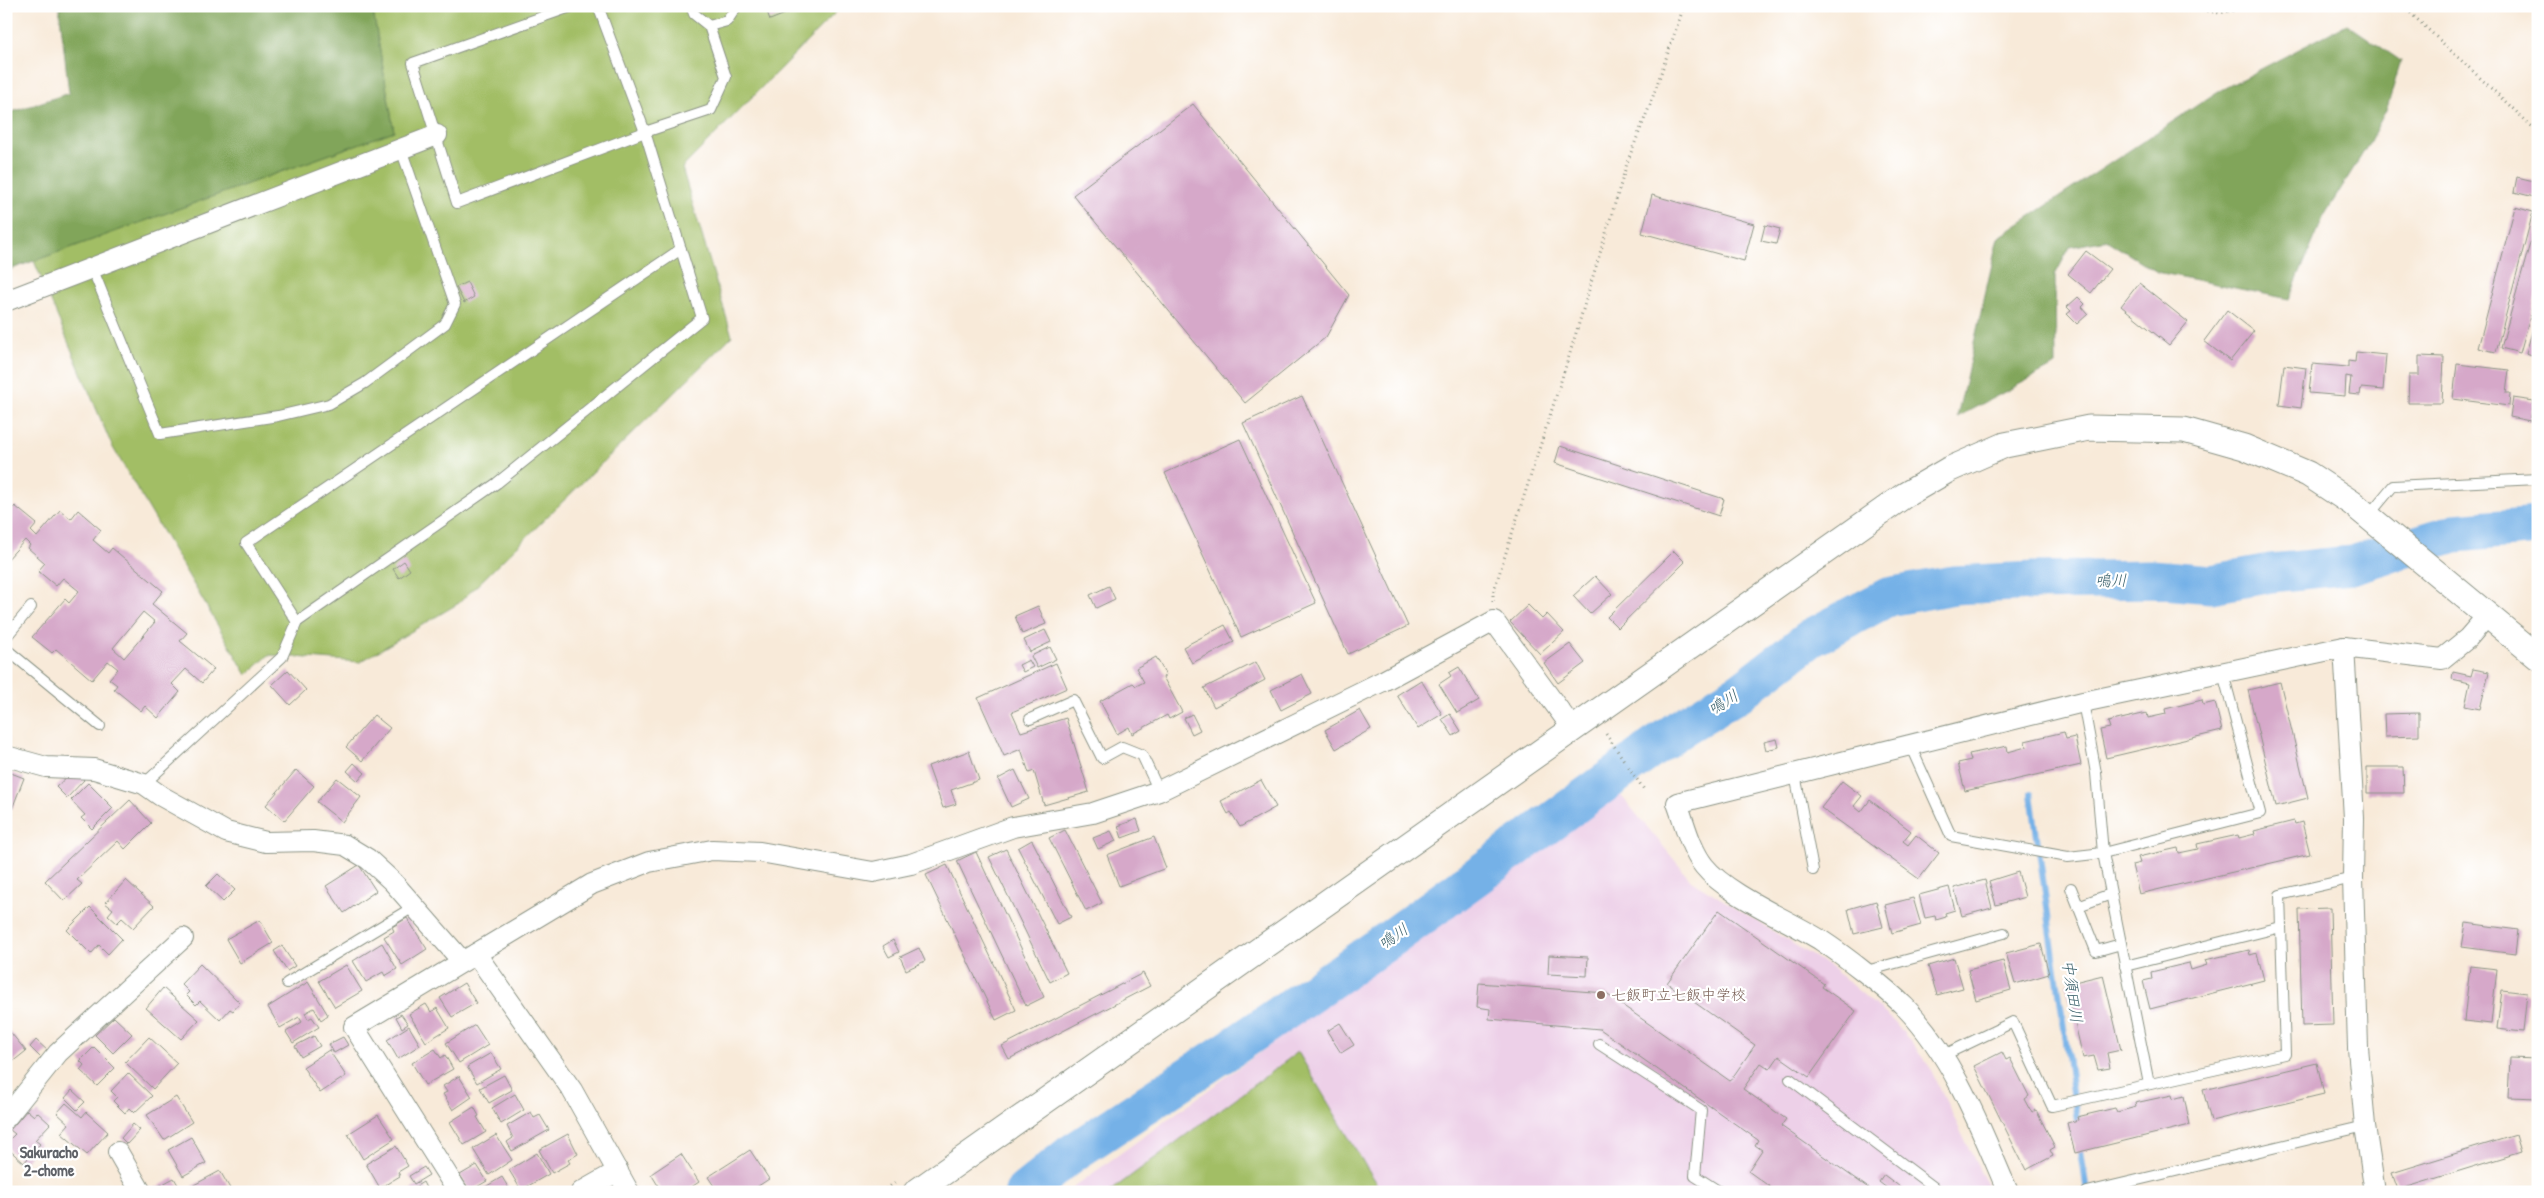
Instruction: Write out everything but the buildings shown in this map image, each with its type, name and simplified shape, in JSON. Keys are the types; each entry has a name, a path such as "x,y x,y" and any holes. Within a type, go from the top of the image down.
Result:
{"street":[{"path":"6,301 436,135"},
{"path":"916,1192 1905,496 1948,470 2005,445 2089,428 2184,430 2244,447 2308,474 2352,502 2486,616 2538,656"},
{"path":"2008,1192 1976,1118 1944,1054 1904,1006 1823,942 1719,881 1704,865 1692,846 1678,803 2083,702 2344,647 2442,659 2468,638 2486,616"},
{"path":"458,1192 354,1027 592,884 649,862 712,850 760,852 873,872 912,864 1013,828 1093,813 1159,791 1383,681 1494,621 1573,729"},
{"path":"2344,647 2354,818 2353,878 2358,1048 2365,1126 2375,1192"},
{"path":"6,756 46,767 94,769 144,784 161,796 226,832 266,842 313,841 345,845 368,859 469,958 572,1090 629,1192"},
{"path":"6,1118 58,1053 183,938"},
{"path":"118,1152 141,1192"},
{"path":"581,1192 618,1171"}],"lane":[{"path":"573,6 413,63 457,203 645,132 711,110 726,77 709,26 694,14 691,6"},
{"path":"144,784 282,657 297,622 497,484 702,318 645,132 598,6"},
{"path":"709,26 727,21 737,6"},
{"path":"92,268 160,434 278,416 330,404 365,383 445,324 455,304 401,149"},
{"path":"297,622 246,543 681,249"},
{"path":"2374,521 2393,486 2538,479"},
{"path":"6,637 31,607"},
{"path":"6,649 100,726"},
{"path":"1910,745 1951,836 2068,857 2103,853 2260,812 2223,673"},
{"path":"1030,719 1073,700 1102,758 1122,747 1142,755 1159,791"},
{"path":"2083,702 2096,773 2103,853 2149,1084"},
{"path":"1795,774 1813,870"},
{"path":"1944,1054 2013,1022 2052,1106 2285,1054 2280,895 2353,878"},
{"path":"2071,888 2096,951 2121,944"},
{"path":"2078,906 2111,894"},
{"path":"287,983 415,906"},
{"path":"2125,966 2281,927"},
{"path":"1862,972 2004,933"},
{"path":"1599,1044 1701,1110 1695,1176 1720,1192"},
{"path":"1790,1079 1940,1192"},
{"path":"2087,1192 2365,1126"}],"path":[{"path":"1494,621 1493,593 1515,519 1570,353 1628,160 1650,105 1684,6"},
{"path":"2183,6 2219,13 2258,6"},
{"path":"2403,6 2538,132"},
{"path":"1614,728 1606,734 1645,791"}],"shaded area":[{"name":"七飯町立七飯中学校","path":"1619,793 1691,880 1833,969 1895,1022 1929,1066 1990,1192 1067,1192"}],"green space":[{"path":"59,6 372,6 394,131 6,271 6,114 69,93"},
{"path":"372,6 842,6 682,168 732,336 459,603 360,662 269,655 247,675 112,446 34,261 394,131"},
{"path":"2347,24 2401,61 2387,108 2368,145 2324,216 2289,299 2157,272 2106,240 2070,247 2055,275 2056,365 1957,417 1998,238 2217,92"},
{"path":"1298,1052 1381,1192 1109,1192"}],"waterway":[{"name":"鳴川","path":"1024,1192 1071,1154 1233,1047 1393,937 1679,729 1740,692 1811,638 1888,597 1954,585 2034,581 2152,579 2211,584 2271,573 2352,565 2455,533 2538,526"},
{"name":"中須田川","path":"2031,794 2078,1127"},
{"name":"中須田川","path":"2080,1144 2087,1192"}],"place":[{"name":"七飯町立七飯中学校","path":"1601,995"}],"district":[{"name":"Sakuracho 2-chome","path":"49,1161"}]}
